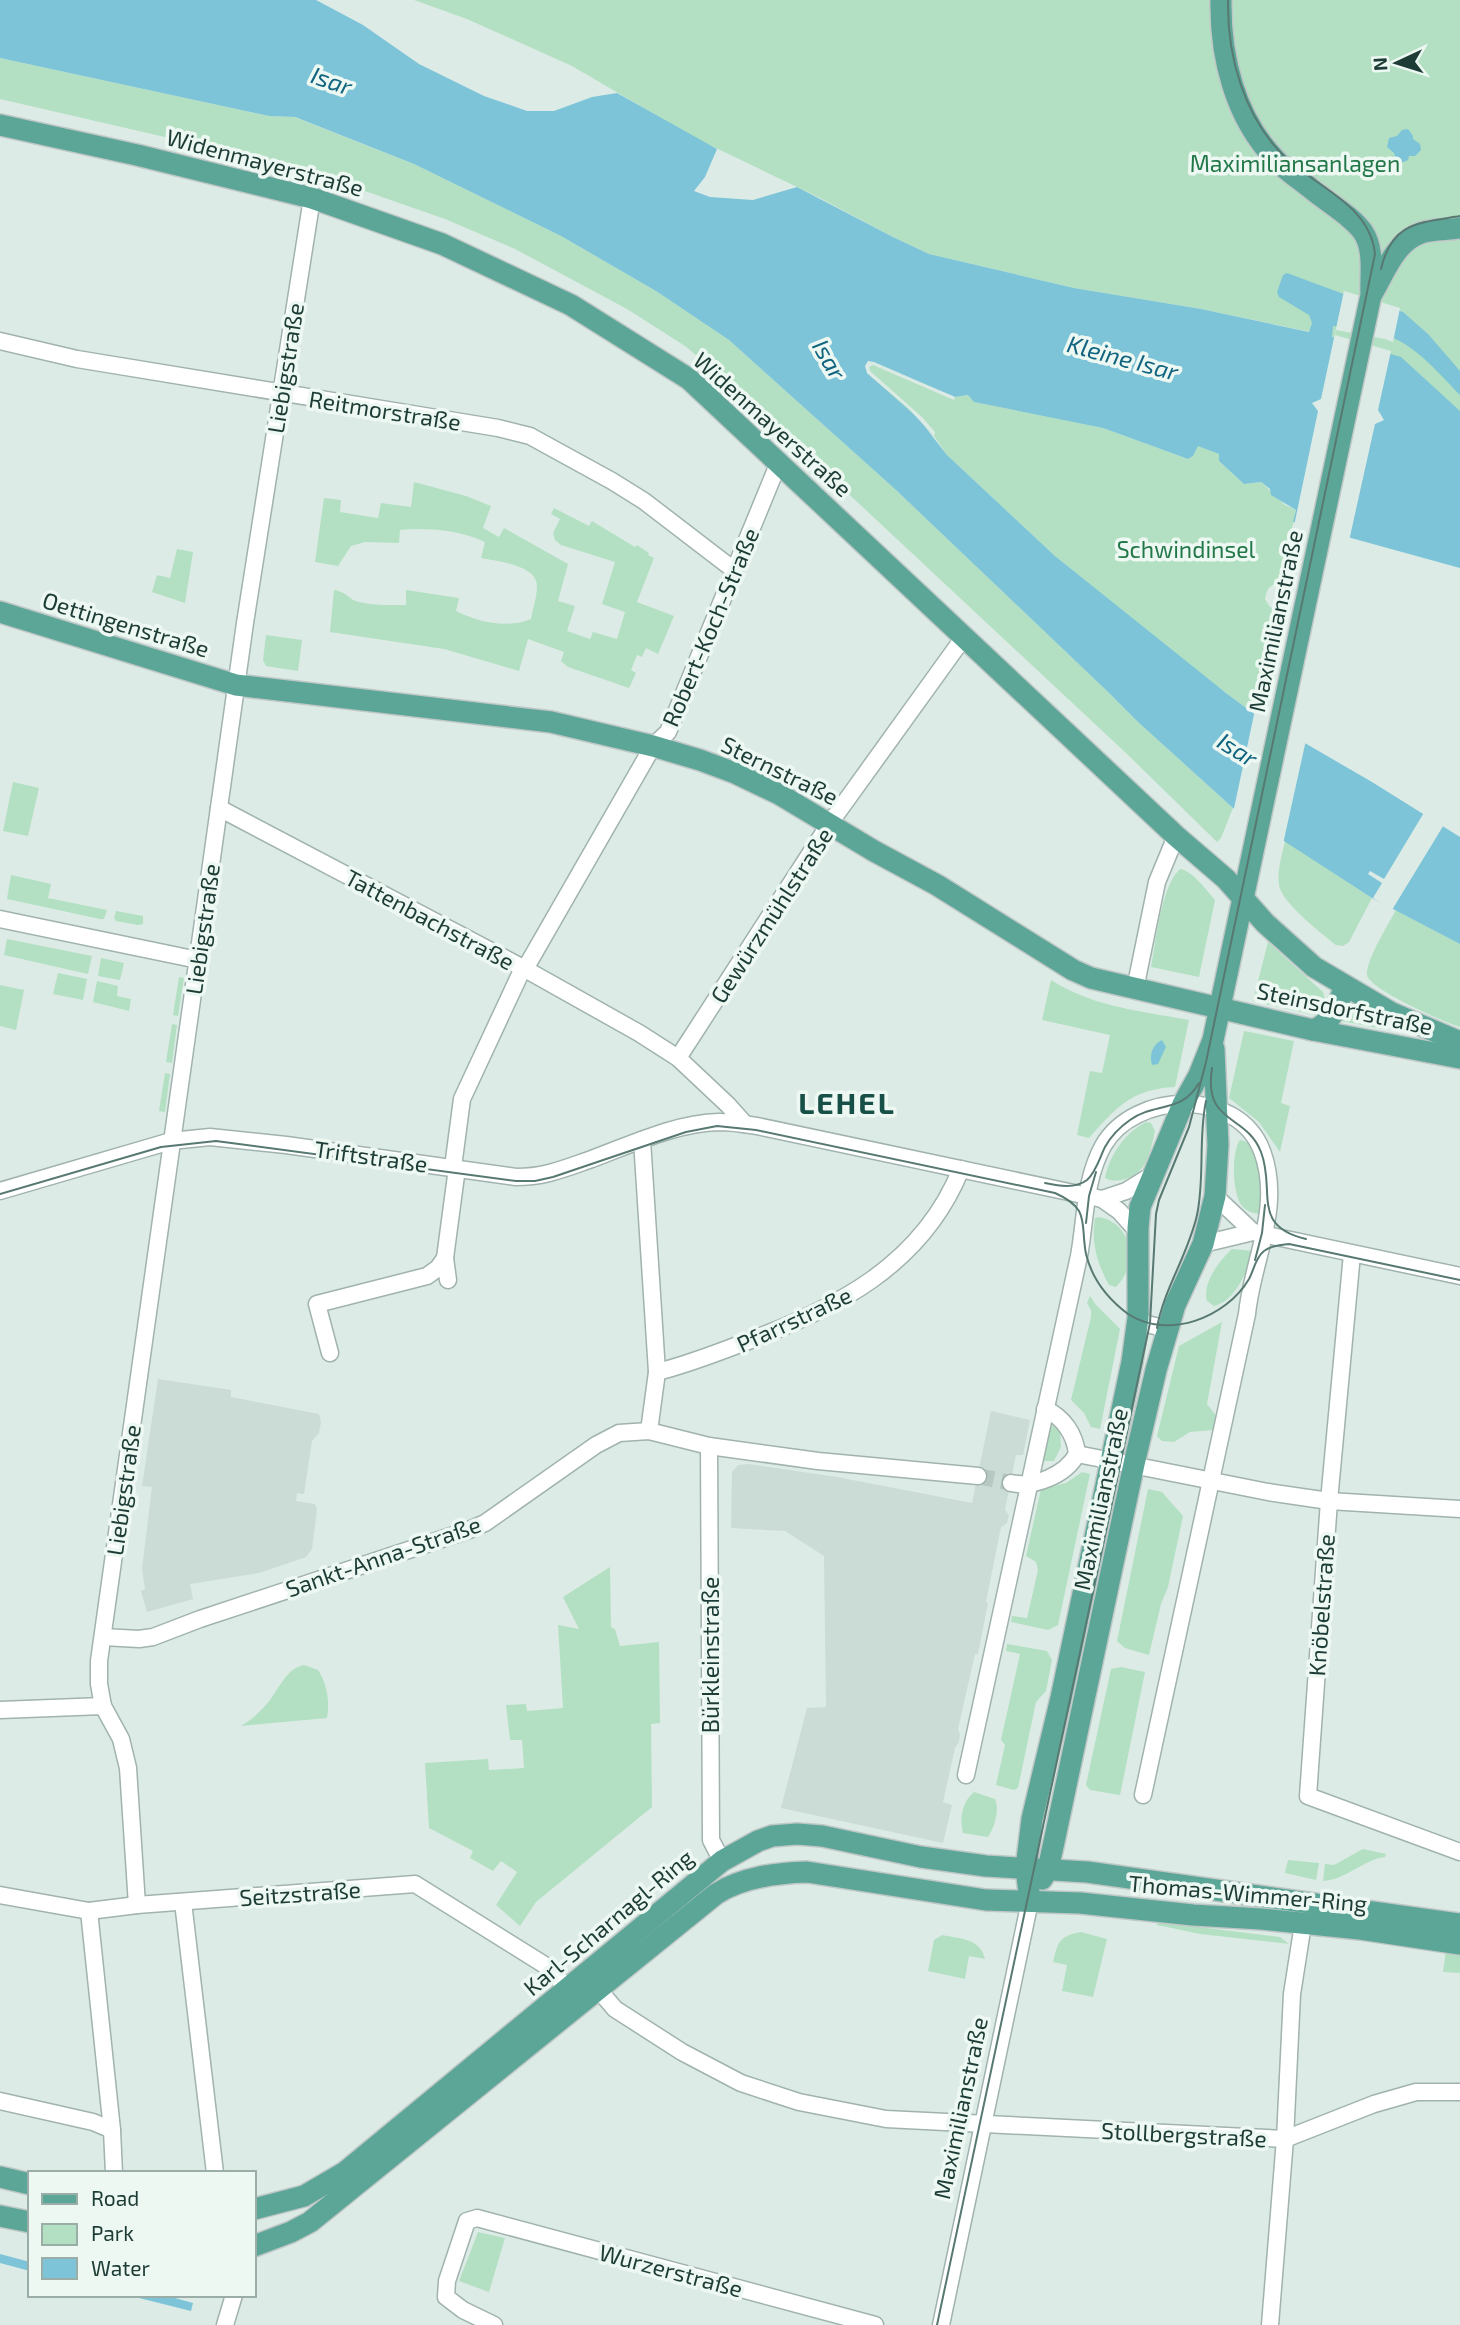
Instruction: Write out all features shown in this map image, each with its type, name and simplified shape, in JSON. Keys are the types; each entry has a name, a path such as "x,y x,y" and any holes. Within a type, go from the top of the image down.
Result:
{"main road":[{"path":"1221,0 1221,23 1231,82 1248,122 1276,160 1363,232 1369,245 1373,288"},
{"name":"Widenmayerstraße","path":"0,125 312,198 442,244 571,304 689,379 1243,897"},
{"path":"1373,288 1388,264 1410,239 1422,233 1460,228"},
{"name":"Maximilianstraße","path":"1030,1901 1048,1869 1123,1462 1138,1320 1140,1207 1213,1040 1373,288"},
{"name":"Oettingenstraße","path":"0,612 236,685"},
{"name":"Sternstraße","path":"236,685 551,723 653,746 735,773 779,794 937,885 1073,970 1091,978 1220,1008"},
{"name":"Steinsdorfstraße","path":"1243,897 1265,923 1314,967 1392,1013 1460,1042"},
{"path":"1313,1030 1331,1017 1345,986"},
{"name":"Steinsdorfstraße","path":"1220,1008 1313,1030 1460,1058"},
{"name":"Maximilianstraße","path":"1030,1901 1026,1868 1032,1819 1064,1684 1123,1462 1175,1305 1203,1244 1215,1196 1218,1145 1213,1040"},
{"name":"Karl-Scharnagl-Ring","path":"256,2208 304,2196 345,2172 722,1861 758,1841 797,1833 921,1857 986,1866 1048,1869"},
{"path":"772,1836 769,1854 782,1873"},
{"name":"Thomas-Wimmer-Ring","path":"1048,1869 1087,1872 1460,1924"},
{"name":"Karl-Scharnagl-Ring","path":"256,2245 292,2232 338,2202 722,1890 758,1878 807,1872 986,1900 1030,1901"},
{"path":"1193,1915 1208,1900 1205,1888"},
{"name":"Thomas-Wimmer-Ring","path":"1030,1901 1261,1919 1360,1929 1460,1944"},
{"path":"0,2177 28,2184"},
{"path":"0,2216 28,2222"}],"street":[{"name":"Liebigstraße","path":"103,1706 99,1661 171,1141 236,685 312,198"},
{"name":"Reitmorstraße","path":"0,341 77,359 499,428 530,436 644,501 734,570"},
{"name":"Robert-Koch-Straße","path":"449,1280 445,1258 462,1099 524,969 653,746 668,732 779,461"},
{"name":"Gewürzmühlstraße","path":"678,1058 830,823 964,637"},
{"name":"Tattenbachstraße","path":"219,808 524,969 639,1033 678,1058 745,1124"},
{"path":"1135,989 1157,881 1176,836"},
{"path":"0,919 198,960"},
{"path":"966,1775 1079,1255 1094,1197 1102,1147 1118,1126 1142,1112 1183,1104 1215,1109 1235,1117 1251,1133 1261,1150 1268,1189 1249,1289 1247,1314 1143,1795"},
{"name":"Triftstraße","path":"0,1191 171,1141 210,1137 242,1139 516,1177 535,1177 642,1140 717,1122 745,1124 1094,1197"},
{"path":"642,1140 657,1372 649,1432"},
{"name":"Pfarrstraße","path":"657,1372 680,1367 795,1323 836,1304 880,1275 927,1227 944,1204 961,1169"},
{"path":"1094,1197 1126,1191 1152,1175"},
{"path":"1215,1196 1259,1233"},
{"path":"1094,1197 1119,1211 1138,1233"},
{"path":"1203,1244 1259,1233 1460,1276"},
{"name":"Knöbelstraße","path":"1352,1254 1329,1501 1308,1796 1460,1852"},
{"path":"330,1353 317,1304 427,1276 438,1268 445,1258"},
{"path":"1138,1320 1167,1329"},
{"path":"1011,1483 1029,1484 1060,1472 1076,1454 1075,1441 1065,1424 1045,1409"},
{"name":"Sankt-Anna-Straße","path":"103,1637 153,1637 212,1614 469,1530 485,1523 596,1445 619,1433 649,1432 709,1446 869,1467 978,1476"},
{"name":"Bürkleinstraße","path":"709,1446 711,1840 722,1861"},
{"path":"1076,1454 1268,1492 1329,1501 1460,1509"},
{"path":"0,1710 103,1706 121,1739 128,1768 137,1905"},
{"name":"Seitzstraße","path":"0,1895 89,1911 415,1884 551,1969 567,1989"},
{"name":"Maximilianstraße","path":"941,2325 1030,1901"},
{"path":"183,1902 215,2171"},
{"path":"89,1911 114,2171"},
{"path":"1270,2325 1285,2139 1292,1994 1303,1924"},
{"name":"Stollbergstraße","path":"598,1989 615,2009 713,2069 772,2095 851,2114 886,2119 1285,2139 1374,2104 1416,2092 1460,2092"},
{"path":"0,2101 93,2122 112,2130"},
{"name":"Wurzerstraße","path":"494,2325 463,2310 446,2297 447,2281 467,2221 477,2218 875,2325"},
{"path":"225,2325 233,2297"}],"shaded area":[{"path":"158,1379 231,1390 231,1397 319,1414 319,1433 312,1441 304,1494 297,1493 296,1501 315,1504 317,1509 312,1549 306,1557 259,1573 190,1584 193,1599 147,1612 141,1591 145,1589 142,1569 152,1487 142,1486"},
{"path":"991,1411 1030,1420 1023,1455 1016,1455 1005,1510 1009,1515 1007,1523 1001,1527 978,1654 975,1654 958,1729 959,1742 955,1748 943,1802 952,1805 943,1843 781,1808 807,1708 826,1707 824,1556 785,1531 731,1528 732,1472 738,1465 748,1464 837,1477 972,1503"}],"green space":[{"name":"Maximiliansanlagen","path":"414,0 1460,0 1460,411 1321,334 1201,309 1074,288 929,254 695,138 572,66 467,19"},
{"path":"0,58 269,116 294,117 414,164 561,236 656,291 729,340 896,490 1138,722 1233,808 1221,838 1217,842 1127,754 732,385 685,346 627,309 515,249 445,219 299,168 0,99"},
{"name":"Schwindinsel","path":"868,361 955,397 969,395 975,402 1103,428 1188,459 1193,456 1198,445 1219,454 1219,461 1244,484 1261,482 1285,505 1296,510 1280,584 1269,588 1265,599 1270,607 1275,609 1253,713 1190,666 1055,556 947,455 934,436 867,373"},
{"path":"414,482 466,496 491,506 483,528 499,537 504,528 568,564 558,601 575,606 567,631 590,639 593,632 617,639 625,612 602,604 615,562 561,545 555,540 553,533 560,519 551,514 554,508 589,526 592,521 649,553 648,555 654,558 637,602 674,616 658,654 646,648 642,657 637,655 631,670 636,673 629,688 568,667 561,661 564,652 528,639 519,671 444,649 330,632 334,590 359,602 406,605 406,590 459,598 456,611 483,621 512,624 531,619 537,586 530,573 515,565 481,558 485,542 455,532 432,529 400,530 399,543 365,542 351,546 338,566 315,562 324,498 341,500 340,512 378,518 381,503 411,507"},
{"path":"177,549 193,552 185,603 152,592 157,575 170,578"},
{"path":"266,635 302,640 298,671 266,666 263,660"},
{"path":"13,782 39,788 28,836 3,831"},
{"path":"1285,841 1372,898 1349,942 1343,946 1336,945 1312,926 1281,892 1279,874"},
{"path":"1180,869 1194,877 1215,900 1199,977 1151,967 1164,901 1168,888"},
{"path":"11,875 51,884 48,898 107,910 104,919 7,899"},
{"path":"1396,910 1460,944 1460,1027 1394,997 1371,981 1367,975 1373,952"},
{"path":"116,911 143,916 143,924 116,921"},
{"path":"7,939 92,956 88,974 4,955"},
{"path":"1268,942 1323,992 1327,1005 1319,1016 1253,1001"},
{"path":"101,958 124,963 120,980 98,976"},
{"path":"58,973 87,979 83,1000 53,994"},
{"path":"179,977 184,978 178,1016 173,1015"},
{"path":"1051,980 1100,1002 1189,1020 1175,1087 1136,1096 1116,1109 1089,1138 1077,1135 1090,1071 1102,1073 1110,1035 1042,1020"},
{"path":"97,981 118,986 117,996 131,999 129,1011 93,1002"},
{"path":"0,985 24,990 16,1030 0,1026"},
{"path":"1350,1000 1385,1023 1383,1029 1342,1021"},
{"path":"172,1024 177,1025 172,1063 166,1062"},
{"path":"1244,1031 1294,1041 1281,1103 1290,1106 1280,1152 1259,1122 1229,1098"},
{"path":"165,1073 170,1074 165,1112 159,1111"},
{"path":"1146,1122 1151,1123 1155,1131 1149,1155 1142,1168 1130,1178 1105,1178 1120,1145 1131,1132"},
{"path":"1240,1140 1248,1143 1254,1150 1260,1171 1259,1214 1243,1207 1237,1194 1234,1164"},
{"path":"1099,1217 1119,1228 1129,1246 1128,1267 1116,1287 1109,1285 1096,1253 1094,1227 1095,1218"},
{"path":"1232,1249 1253,1251 1244,1276 1234,1292 1222,1303 1214,1306 1207,1301 1209,1280"},
{"path":"1090,1296 1120,1329 1100,1429 1091,1427 1084,1413 1071,1400 1091,1317 1087,1303"},
{"path":"1222,1322 1207,1404 1217,1417 1213,1430 1190,1432 1174,1442 1162,1441 1157,1436 1179,1346"},
{"path":"1047,1426 1053,1426 1060,1432 1061,1447 1054,1461 1040,1461"},
{"path":"1082,1472 1090,1474 1058,1625 1048,1630 1011,1622 1012,1616 1027,1618 1038,1570 1036,1562 1026,1556 1041,1489 1066,1483"},
{"path":"1148,1489 1162,1492 1183,1516 1168,1587 1161,1604 1149,1655 1125,1648 1117,1641"},
{"path":"610,1567 611,1627 615,1629 620,1646 659,1642 660,1723 651,1724 652,1807 536,1902 520,1926 496,1905 517,1872 501,1861 493,1871 470,1858 473,1851 429,1828 425,1763 488,1759 489,1770 524,1768 522,1740 510,1740 506,1705 526,1704 527,1711 563,1708 558,1625 579,1629 563,1597"},
{"path":"1007,1644 1047,1651 1052,1660 1046,1691 1036,1702 1018,1788 1014,1790 996,1785 1005,1745 1001,1740 1020,1654 1006,1651"},
{"path":"304,1665 318,1670 324,1681 328,1699 327,1718 241,1726 263,1708 288,1674"},
{"path":"1121,1667 1145,1672 1120,1795 1090,1790 1086,1785 1111,1669"},
{"path":"974,1792 995,1799 996,1819 988,1837 963,1833 962,1811"},
{"path":"1363,1849 1386,1854 1385,1857 1339,1877 1323,1881 1325,1864 1334,1865"},
{"path":"1288,1860 1319,1863 1316,1880 1285,1873"},
{"path":"1158,1922 1280,1937 1289,1944 1200,1934 1157,1925"},
{"path":"1081,1932 1107,1939 1093,1997 1062,1991 1067,1965 1053,1962 1061,1941"},
{"path":"942,1935 974,1943 982,1952 985,1959 969,1956 965,1979 928,1971 934,1940"},
{"path":"1446,1950 1460,1953 1460,1973 1443,1972"},
{"path":"478,2232 505,2238 489,2292 459,2281"}],"water":[{"path":"0,0 316,0 363,25 419,64 484,96 527,111 554,111 592,97 617,93 717,149 705,177 694,191 710,197 753,200 797,187 929,254 1074,288 1201,309 1309,332 1312,323 1309,315 1279,297 1277,292 1283,275 1287,273 1403,312 1428,334 1460,371 1460,395 1409,346 1388,336 1333,326 1332,337 1401,357 1460,411 1460,568 1293,522 1296,510 1271,495 1270,489 1261,482 1244,484 1219,461 1219,454 1198,446 1193,456 1188,459 1103,428 974,402 968,395 955,397 874,362 868,361 867,373 919,419 947,455 1055,556 1226,693 1253,713 1460,837 1460,944 1372,898 1233,808 1138,722 896,490 729,340 656,291 561,236 414,164 295,117 269,116 0,58"},
{"path":"1408,129 1413,139 1420,144 1421,150 1401,163 1396,161 1394,153 1387,147 1389,138"},
{"path":"1162,1040 1166,1047 1158,1064 1152,1065 1152,1051"},
{"path":"0,2254 28,2261 28,2270 0,2263"},
{"path":"135,2297 171,2297 193,2303 191,2311"}],"pier":[{"path":"1344,291 1400,308 1393,342 1336,330 1335,335 1391,351 1378,410 1384,420 1375,424 1349,541 1294,526 1318,411 1312,403 1321,399"},
{"path":"868,361 955,397 954,400 873,365 869,367 870,371 922,417 935,432 934,436 908,408 867,373 865,366"},
{"path":"1255,710 1306,740 1283,844 1233,813"},
{"path":"1425,811 1445,823 1392,910 1373,898 1382,883 1368,874 1370,871 1384,879"}],"tunnel":[{"path":"978,1476 1011,1483"}],"tram line":[{"path":"937,2325 1150,1323 1156,1214 1159,1200 1189,1127 1206,1062 1375,254 1371,237 1353,210 1286,158 1259,124 1249,105 1235,64 1228,21 1228,0"},
{"path":"1381,269 1392,242 1400,233 1419,223 1460,216"},
{"path":"1212,1068 1211,1086 1214,1100 1228,1117 1246,1130 1261,1152 1271,1216 1277,1225 1289,1233 1306,1239"},
{"path":"1045,1183 1072,1186 1087,1180 1107,1143 1123,1126 1139,1115 1176,1104 1192,1093 1199,1083"},
{"path":"1157,1328 1160,1313 1197,1215 1206,1101"},
{"path":"0,1194 161,1147 216,1141 516,1181 535,1181 686,1132 717,1126 756,1130 1055,1193 1079,1211 1086,1254 1092,1272 1102,1288 1128,1314 1144,1322 1178,1325 1211,1314 1239,1293 1264,1251 1289,1244 1460,1280"},
{"path":"1086,1223 1089,1196 1096,1172"},
{"path":"1255,1260 1265,1205"}],"district":[{"name":"LEHEL","path":"847,1102"}],"water label":[{"name":"Isar","path":"332,80"},
{"name":"Kleine Isar","path":"1123,357"},
{"name":"Isar","path":"830,359"},
{"name":"Isar","path":"1238,749"}]}
